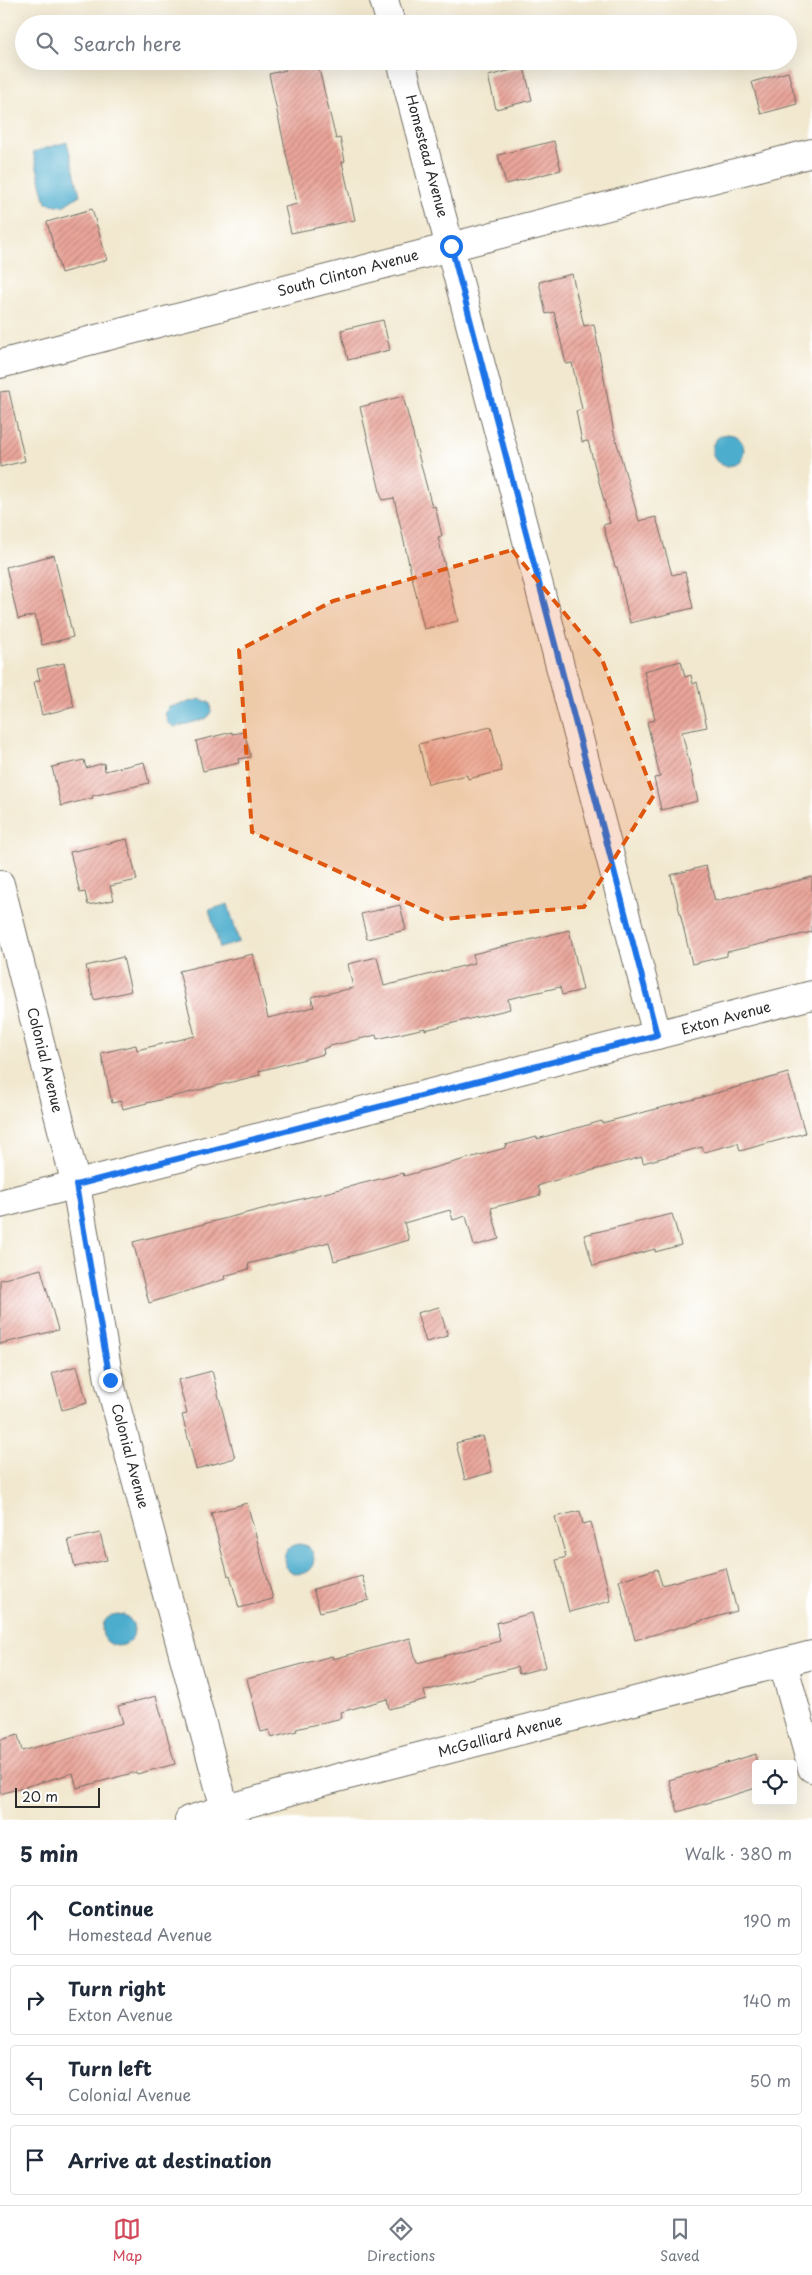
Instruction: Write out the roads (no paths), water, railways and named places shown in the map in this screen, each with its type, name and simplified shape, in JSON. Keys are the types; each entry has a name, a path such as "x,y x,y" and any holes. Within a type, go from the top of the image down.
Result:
{"street":[{"path":"384,0 388,15"},
{"name":"Homestead Avenue","path":"403,70 657,1035"},
{"name":"South Clinton Avenue","path":"0,364 812,153"},
{"name":"Colonial Avenue","path":"0,884 76,1185 110,1380 227,1815"},
{"name":"Exton Avenue","path":"0,1204 812,995"},
{"name":"McGalliard Avenue","path":"189,1820 227,1815 318,1784 812,1655"},
{"path":"783,1663 812,1768"}],"water":[{"path":"67,142 80,195 63,206 46,203 33,152"},
{"path":"728,434 734,435 739,439 743,444 743,456 739,461 734,465 728,466 722,465 717,461 713,456 712,450 713,444 717,439 722,435"},
{"path":"201,699 210,703 211,712 206,719 175,727 168,723 165,714 169,707"},
{"path":"228,904 239,942 220,948 209,910"},
{"path":"299,1544 310,1548 314,1559 310,1570 299,1574 288,1570 284,1559 288,1548"},
{"path":"118,1614 124,1615 129,1619 133,1624 133,1636 129,1641 124,1645 118,1646 112,1645 107,1641 103,1636 102,1630 103,1624 107,1619 112,1615"}]}
